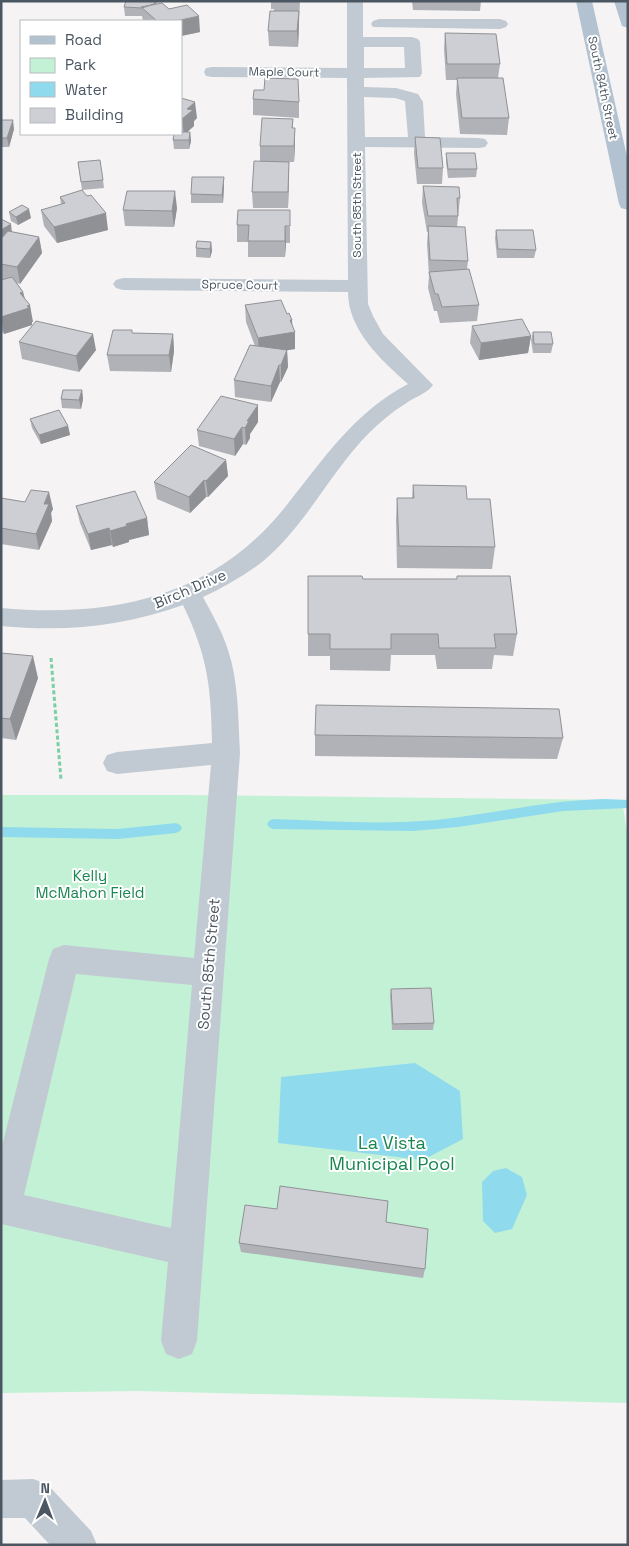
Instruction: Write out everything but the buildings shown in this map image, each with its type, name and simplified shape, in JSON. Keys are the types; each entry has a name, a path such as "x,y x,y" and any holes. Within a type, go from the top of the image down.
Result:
{"main road":[{"name":"South 84th Street","path":"584,1 628,204"},
{"path":"622,1 628,23"}],"street":[{"name":"South 85th Street","path":"355,1 358,286 361,315 370,331 382,346 422,385"},
{"path":"355,24 403,16 500,24"},
{"name":"Maple Court","path":"212,72 414,74 412,42 356,42"},
{"path":"357,92 396,93 412,98 414,102 417,142"},
{"path":"357,142 479,143"},
{"name":"Spruce Court","path":"123,284 358,286"},
{"name":"Birch Drive","path":"1,618 50,622 91,619 147,608 189,593 234,570 260,550 279,531 366,422 401,396 422,385"},
{"name":"South 85th Street","path":"179,1341 226,753 225,706 219,666 214,648 189,593"},
{"path":"118,763 226,753"},
{"path":"186,1249 4,1208 64,959 209,973"},
{"path":"1,1499 32,1498 77,1545"}],"path":[{"path":"51,658 61,780"}],"green space":[{"name":"La Vista Municipal Pool","path":"1,795 622,800 628,840 628,1403 137,1391 1,1393"}],"water":[{"path":"415,1063 460,1091 463,1139 423,1160 278,1143 281,1077"},
{"path":"506,1168 522,1177 527,1195 512,1229 495,1233 483,1221 482,1182 493,1171"}],"waterway":[{"path":"273,824 366,827 436,825 563,806 605,803 627,804"},
{"path":"1,832 118,834 176,828"}],"park label":[{"name":"Kelly McMahon Field","path":"90,884"}]}
